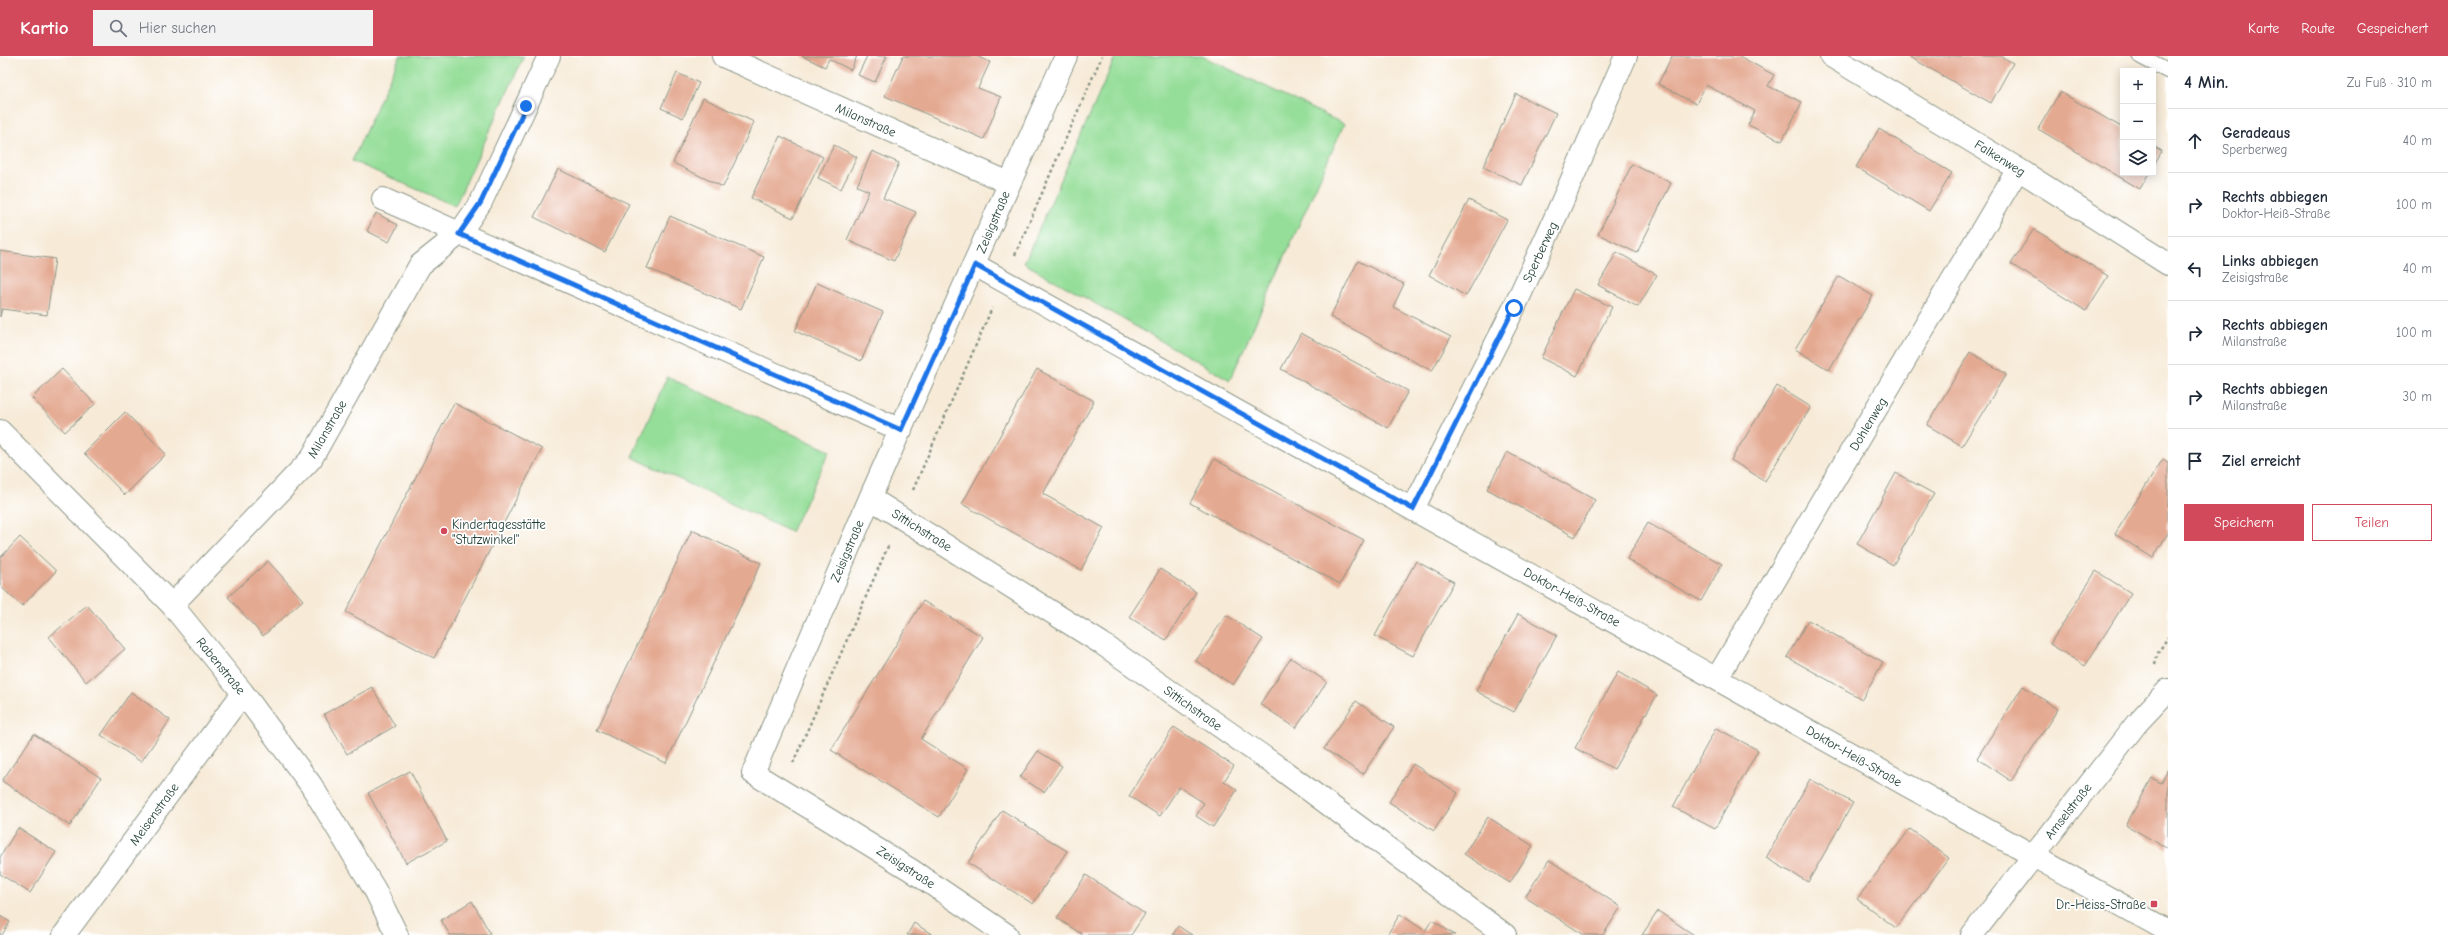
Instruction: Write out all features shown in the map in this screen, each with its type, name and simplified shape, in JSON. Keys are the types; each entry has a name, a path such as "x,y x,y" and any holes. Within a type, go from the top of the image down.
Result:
{"street":[{"path":"459,234 481,202 549,56"},
{"name":"Milanstraße","path":"723,56 1009,183"},
{"name":"Zeisigstraße","path":"1007,935 911,870 753,773 870,498 975,265 1009,183 1066,56"},
{"name":"Sperberweg","path":"1413,509 1542,248 1626,56"},
{"name":"Falkenweg","path":"1831,56 2018,169 2168,264"},
{"name":"Dohlenweg","path":"1717,678 2018,169"},
{"path":"383,199 901,430"},
{"name":"Milanstraße","path":"172,605 311,459 420,265 459,234"},
{"name":"Doktor-Heiß-Straße","path":"975,265 1717,678 2032,857 2168,931"},
{"name":"Rabenstraße","path":"0,431 172,605 243,693 311,785 375,890 397,935"},
{"name":"Sittichstraße","path":"870,498 1101,644 1278,767 1505,935"},
{"name":"Amselstraße","path":"1972,935 2137,723 2168,690"},
{"name":"Meisenstraße","path":"64,935 243,693"}],"lane":[{"path":"2140,56 2168,71"}],"path":[{"path":"781,790 1102,56"}],"green space":[{"path":"400,56 524,56 455,206 352,161"},
{"path":"1116,56 1202,56 1344,124 1230,380 1024,263"},
{"path":"667,377 830,451 791,532 632,457"}],"building":[{"path":"802,56 857,56 851,70 829,59 825,67"},
{"path":"867,56 887,56 875,82 858,75"},
{"path":"903,56 976,56 990,62 978,88 1001,97 984,139 885,96"},
{"path":"1672,56 1739,56 1774,75 1768,86 1802,102 1782,141 1748,125 1755,111 1706,85 1696,104 1658,84"},
{"path":"1908,56 2001,56 2013,63 1991,103"},
{"path":"677,73 699,83 683,118 661,108"},
{"path":"2060,92 2120,126 2120,176 2147,176 2140,189 2038,129"},
{"path":"1516,94 1556,113 1522,185 1483,167"},
{"path":"703,98 754,122 723,187 673,163"},
{"path":"1879,129 1952,173 1929,211 1856,167"},
{"path":"780,136 823,157 793,218 751,198"},
{"path":"834,145 857,157 841,189 818,178"},
{"path":"2156,148 2162,151 2156,161"},
{"path":"872,151 899,163 883,198 916,212 894,261 847,240 869,191 857,186"},
{"path":"1632,164 1671,183 1637,253 1598,234"},
{"path":"558,169 629,204 605,252 534,217"},
{"path":"1469,200 1507,220 1466,296 1429,275"},
{"path":"376,213 398,225 389,242 367,231"},
{"path":"670,216 764,257 741,309 647,268"},
{"path":"2034,229 2108,276 2086,311 2011,264"},
{"path":"0,251 55,259 47,315 2,309 0,317"},
{"path":"1617,252 1657,275 1638,307 1598,285"},
{"path":"1358,261 1404,284 1393,307 1451,337 1432,371 1330,317"},
{"path":"1839,276 1873,296 1829,370 1795,349"},
{"path":"817,283 883,312 861,361 795,331"},
{"path":"1574,289 1612,307 1577,376 1541,358"},
{"path":"1301,333 1408,391 1388,428 1281,369"},
{"path":"1970,352 2006,374 1962,446 1927,425"},
{"path":"62,369 95,404 65,432 32,398"},
{"path":"1037,369 1094,401 1043,494 1104,528 1081,570 962,504"},
{"path":"1777,386 1811,407 1765,481 1731,460"},
{"name":"Kindertagesstätte \"Stutzwinkel\"","path":"454,403 542,449 434,658 346,612"},
{"path":"125,412 166,454 125,495 84,453"},
{"path":"1507,452 1595,500 1575,537 1487,489"},
{"path":"1214,459 1364,540 1340,584 1190,503"},
{"path":"2163,459 2168,462 2168,533 2153,558 2115,534"},
{"path":"1896,473 1934,494 1893,565 1857,544"},
{"path":"1648,523 1722,564 1701,601 1627,559"},
{"path":"692,530 761,563 666,763 597,730"},
{"path":"20,537 56,571 22,606 0,586 0,558"},
{"path":"268,561 303,600 263,636 228,597"},
{"path":"1416,561 1454,582 1413,656 1375,636"},
{"path":"1160,569 1196,592 1166,640 1129,617"},
{"path":"2096,571 2131,593 2085,666 2050,644"},
{"path":"923,601 983,637 921,739 968,769 939,817 831,750"},
{"path":"87,605 125,649 86,682 49,637"},
{"path":"1518,614 1557,635 1514,712 1476,691"},
{"path":"1226,615 1263,639 1233,685 1196,661"},
{"path":"1808,620 1883,662 1862,699 1787,657"},
{"path":"1291,658 1327,682 1296,728 1260,704"},
{"path":"1618,672 1657,695 1614,769 1575,748"},
{"path":"2023,686 2058,709 2011,781 1977,758"},
{"path":"372,687 395,726 347,754 324,714"},
{"path":"131,692 170,720 141,762 101,735"},
{"path":"1356,701 1394,727 1363,774 1324,749"},
{"path":"1174,727 1234,766 1224,781 1237,790 1213,827 1196,816 1204,803 1179,787 1160,816 1129,796"},
{"path":"1716,728 1758,750 1715,829 1673,807"},
{"path":"34,734 101,778 70,826 2,781"},
{"path":"1038,751 1062,766 1044,792 1020,777"},
{"path":"1413,764 1458,793 1434,831 1389,802"},
{"path":"2168,770 2168,849 2126,825 2152,778 2161,783"},
{"path":"410,771 447,841 406,863 368,793"},
{"path":"1810,779 1853,803 1808,882 1766,858"},
{"path":"1002,810 1067,851 1033,904 968,863"},
{"path":"1488,817 1533,846 1510,883 1464,854"},
{"path":"18,828 56,852 30,893 0,874 0,857"},
{"path":"1910,829 1949,858 1896,928 1857,899"},
{"path":"1549,860 1621,907 1603,935 1584,935 1525,897"},
{"path":"1086,875 1145,914 1131,935 1083,935 1057,918"},
{"path":"472,901 490,933 487,935 450,935 441,920"},
{"path":"1658,911 1694,935 1642,935"},
{"path":"1400,914 1425,931 1432,920 1455,935 1387,935"},
{"path":"0,916 10,922 2,935 0,935"},
{"path":"914,923 933,935 907,935"},
{"path":"1178,926 1192,935 1173,935"}],"place":[{"name":"Kindertagesstätte \"Stutzwinkel\"","path":"444,531"},
{"name":"Dr.-Heiss-Straße","path":"2154,904"}],"route":[{"path":"526,106 481,202 459,234 901,430 975,265 1413,509 1514,308"}]}
